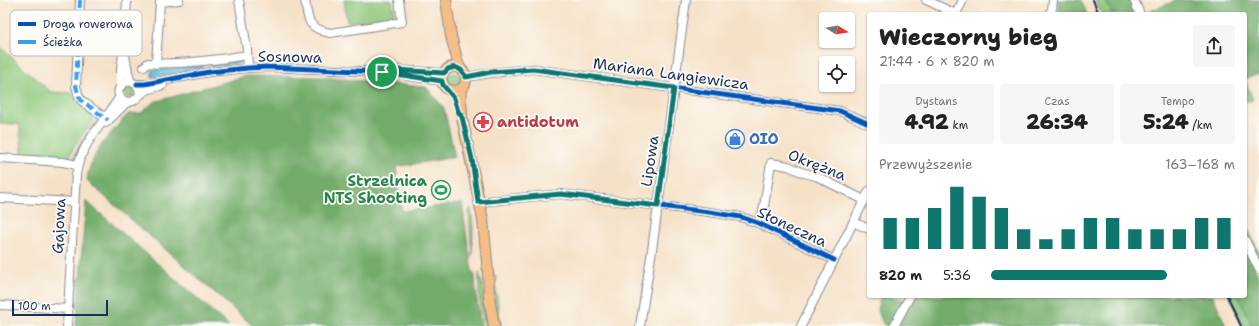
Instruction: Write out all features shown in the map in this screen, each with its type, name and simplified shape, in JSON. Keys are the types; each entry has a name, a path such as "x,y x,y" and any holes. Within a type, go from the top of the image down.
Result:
{"main road":[{"path":"446,0 451,36 458,63 464,74 464,85 461,89 460,97 463,109 462,117"},
{"path":"451,36 446,78 458,111 462,117 472,159 478,202 477,220 482,264 494,326"},
{"path":"446,78 455,67 464,74"},
{"path":"446,78 455,91 461,89"}],"street":[{"path":"80,0 80,10"},
{"path":"126,10 127,0"},
{"path":"156,64 160,2 179,0"},
{"path":"239,0 247,50 246,55 248,68"},
{"path":"305,0 308,21 312,26 330,33 402,22 399,0"},
{"name":"Lipowa","path":"640,326 686,0"},
{"path":"926,0 952,12"},
{"path":"957,12 963,0"},
{"path":"1051,12 1053,0"},
{"path":"1134,0 1139,12"},
{"name":"Sosnowa","path":"144,67 148,63 156,64 216,60 246,55"},
{"path":"77,56 76,86 79,97 82,101 106,119"},
{"path":"123,56 121,85 118,91 122,100 127,102 134,101 139,96 140,91 133,83 126,66 125,56"},
{"name":"Sosnowa","path":"133,83 185,77 209,72 267,67 382,72 396,70 446,78"},
{"name":"Mariana Langiewicza","path":"464,74 533,69 840,111 867,123"},
{"name":"Sosnowa","path":"139,96 145,91 185,77"},
{"path":"121,85 125,82 133,83"},
{"name":"Gajowa","path":"67,326 77,165 81,153 106,119 120,96"},
{"name":"Gajowa","path":"106,119 127,102"},
{"path":"0,158 63,162 77,165"},
{"name":"Okrężna","path":"758,223 763,212 771,163 788,166 804,173 816,176 864,200"},
{"name":"Słoneczna","path":"478,202 561,194 724,214 758,223 834,260"},
{"path":"801,326 867,195"},
{"path":"0,198 74,202"},
{"path":"854,222 867,228"},
{"path":"1247,244 1259,270"},
{"path":"894,326 909,298"},
{"path":"0,305 68,309"}],"green space":[{"path":"344,0 392,0 394,16 347,22"},
{"path":"1057,0 1081,0 1086,12 1060,12"},
{"path":"1095,0 1106,0 1111,12 1101,12"},
{"path":"1106,0 1130,0 1135,12 1111,12"},
{"path":"1177,0 1259,0 1259,74 1247,78 1247,12 1148,12"},
{"path":"0,47 51,92 71,93 96,117 74,146 67,163 23,157 19,124 0,124"},
{"path":"451,73 457,73 461,77 461,83 457,87 451,87 447,83 447,77"},
{"path":"246,76 321,77 426,87 444,108 455,157 396,167 402,211 462,203 472,271 475,276 481,326 253,326 87,181 96,153 108,136 128,114 141,113 154,102"},
{"path":"1247,84 1253,100 1247,102"},
{"path":"129,86 133,88 135,92 133,96 129,98 125,96 123,92 125,88"},
{"path":"98,119 99,121 81,147 75,161 72,160 82,140"},
{"path":"86,201 229,326 76,326"},
{"path":"471,208 473,225 472,256 469,212"},
{"path":"1247,226 1259,253 1259,264 1247,238"},
{"path":"1247,251 1259,277 1259,326 1252,326 1239,298 1247,298"},
{"path":"479,273 490,326 484,326 479,294"},
{"path":"491,275 495,276 497,280 495,284 501,326 497,326"},
{"path":"880,298 894,298 913,301 915,298 1214,298 1226,326 886,326 883,324 877,308"},
{"path":"1231,298 1239,298 1252,326 1243,326"}],"water":[{"path":"240,60 240,63 212,67 211,64"},
{"path":"202,65 203,68 152,77 152,70"}],"railway":[{"path":"1093,0 1098,12"},
{"path":"1228,298 1241,326"}],"marked path":[{"path":"80,0 80,10"},
{"path":"77,56 76,86 79,97 82,101 108,120"}],"cycle path":[{"path":"137,84 145,84 209,72 267,67 382,72 396,70 444,73"},
{"path":"466,77 533,69 840,111 867,123"},
{"path":"478,202 561,194 741,217 758,223 834,260"}],"place":[{"name":"antidotum","path":"483,122"},
{"name":"OIO","path":"735,139"},
{"name":"Strzelnica NTS Shooting","path":"441,190"}],"route":[{"path":"455,67 464,72 466,77 491,72 533,69 674,88 658,206 561,194 478,202 472,159 462,117 458,111 452,94 443,85 442,81 382,72 396,70 444,73 448,69 455,67"}]}
